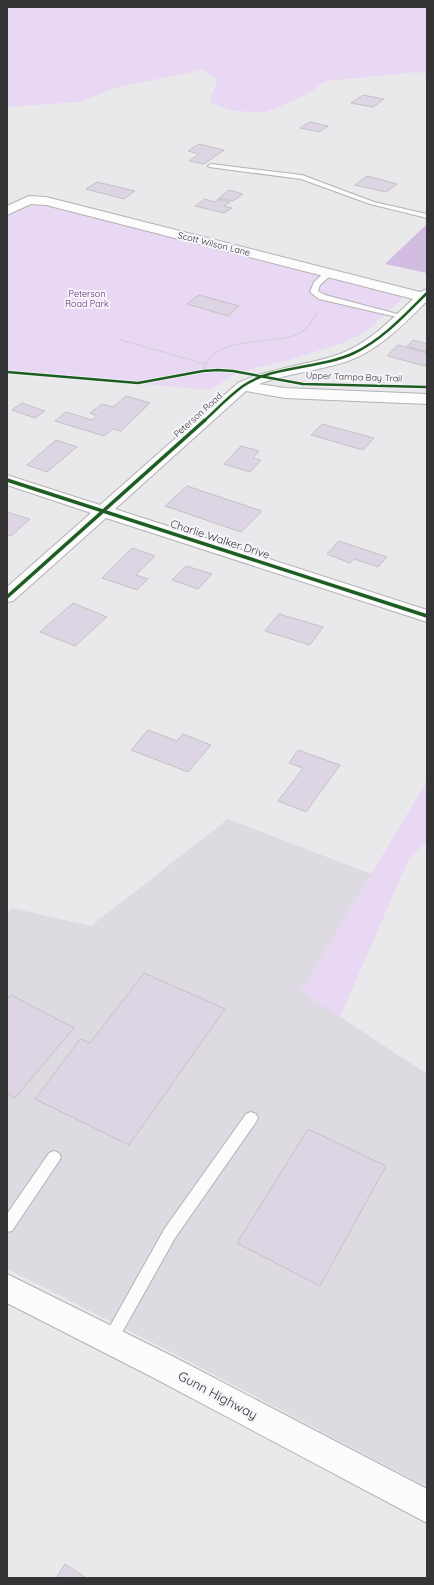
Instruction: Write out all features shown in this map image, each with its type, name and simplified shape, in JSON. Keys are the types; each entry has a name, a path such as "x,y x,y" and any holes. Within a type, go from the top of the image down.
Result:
{"main road":[{"name":"Gunn Highway","path":"7,1288 110,1340 427,1507"}],"street":[{"name":"Scott Wilson Lane","path":"7,211 29,200 46,202 329,273 425,295"},
{"name":"Peterson Road","path":"7,597 242,386 262,377 342,358 356,352 370,343 425,295"},
{"path":"242,386 285,393 427,399"},
{"name":"Charlie Walker Drive","path":"7,480 427,616"}],"lane":[{"path":"211,166 302,177 372,203 427,216"},
{"path":"329,273 317,284 314,292 322,297 401,316"},
{"path":"110,1340 170,1233 251,1118"},
{"path":"7,1226 54,1157"}],"path":[{"path":"203,371 205,364 227,346 270,341 300,333 305,329 322,307"},
{"path":"118,339 205,364"},
{"path":"196,372 210,371"}],"shaded area":[{"path":"427,224 427,273 385,264"},
{"path":"228,819 371,874 301,991 427,1074 427,1487 171,1352 7,1269 7,913 12,908 91,926"}],"green space":[{"path":"7,7 427,7 427,74 418,72 326,81 304,96 266,112 232,111 209,102 218,79 202,70 114,88 79,102 7,107"},
{"name":"Peterson Road Park","path":"34,205 43,205 405,296 365,332 345,342 286,361 254,368 232,376 210,390 7,372 7,215 17,209"},
{"path":"427,781 427,841 408,861 340,1017 301,991"}],"building":[{"path":"363,95 384,99 373,107 351,103"},
{"path":"310,122 328,126 319,132 300,128"},
{"path":"199,144 224,150 204,164 189,161 199,154 188,151"},
{"path":"367,176 397,184 386,192 355,185"},
{"path":"97,182 135,191 124,199 86,189"},
{"path":"229,190 243,194 233,201 219,198"},
{"path":"205,199 214,202 218,199 230,202 224,206 232,208 224,213 195,206"},
{"path":"199,295 239,306 228,316 187,304"},
{"path":"413,340 427,344 427,352 407,346"},
{"path":"398,345 427,353 427,363 425,366 387,356"},
{"path":"126,396 150,403 121,431 113,429 104,436 55,421 66,412 92,420 97,416 90,413 102,404 113,407"},
{"path":"22,403 45,411 35,418 12,410"},
{"path":"322,424 374,438 363,450 311,435"},
{"path":"56,440 77,447 47,472 27,465"},
{"path":"241,446 259,451 253,458 261,460 250,472 224,464"},
{"path":"187,486 262,511 241,532 165,506"},
{"path":"7,512 30,519 11,536 7,535"},
{"path":"339,541 387,557 378,567 354,559 350,563 327,554"},
{"path":"132,548 155,556 136,575 148,579 137,590 102,578"},
{"path":"186,566 212,574 198,589 172,580"},
{"path":"73,603 107,617 75,646 40,632"},
{"path":"279,614 323,627 310,645 265,631"},
{"path":"148,730 177,741 183,734 211,745 188,772 131,750"},
{"path":"298,750 340,765 306,812 278,801 303,768 289,763"},
{"path":"144,973 225,1009 129,1145 35,1099 80,1039 90,1043"},
{"path":"11,995 74,1028 15,1098 7,1093 7,999"},
{"path":"308,1129 386,1166 320,1286 237,1243"},
{"path":"65,1564 86,1578 56,1578"}],"cycle path":[{"name":"Upper Tampa Bay Trail","path":"7,597 243,386 267,376 330,362 355,353 388,330 427,293"},
{"name":"Upper Tampa Bay Trail","path":"7,372 138,383 203,371 218,370 233,371 303,384 427,387"},
{"path":"7,480 427,616"}]}
